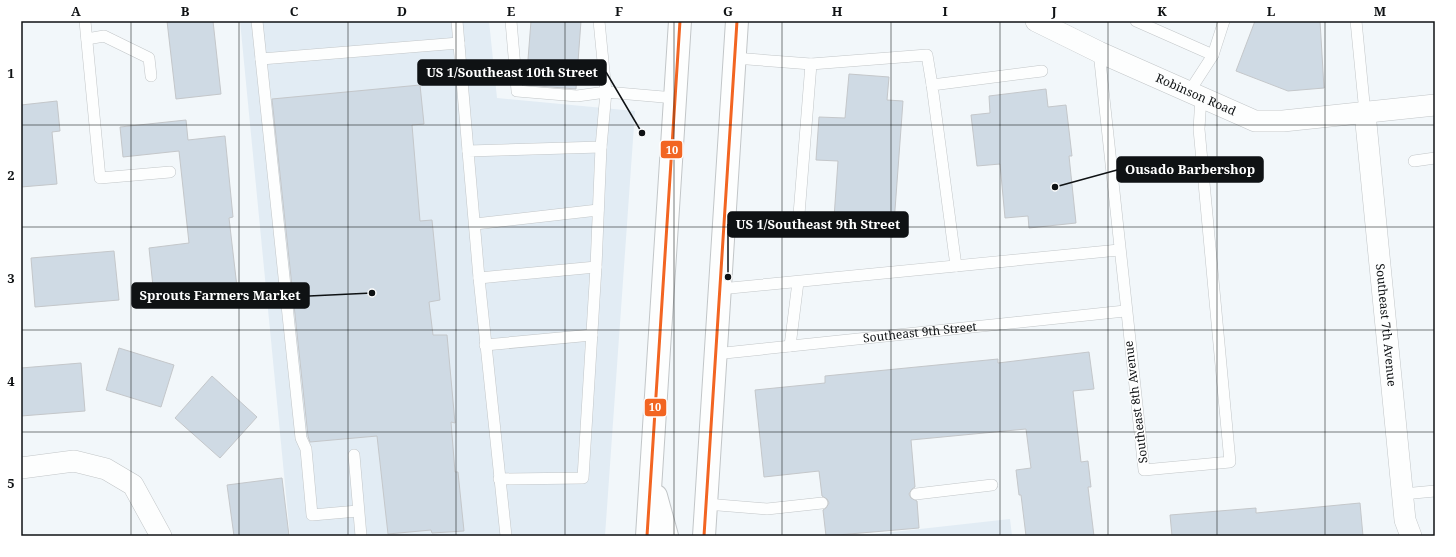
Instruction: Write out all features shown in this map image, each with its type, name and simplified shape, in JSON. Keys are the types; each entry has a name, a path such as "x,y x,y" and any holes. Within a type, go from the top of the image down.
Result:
{"main road":[{"path":"647,536 680,21"},
{"path":"704,536 737,21"},
{"path":"651,477 667,536"}],"street":[{"name":"Robinson Road","path":"1036,21 1099,52 1255,121 1283,121 1365,113"},
{"path":"1365,113 1435,105"},
{"name":"Southeast 7th Avenue","path":"1365,113 1405,520 1411,536"},
{"path":"21,468 74,461 106,469 133,485 161,536"}],"lane":[{"path":"85,21 100,178 170,172"},
{"path":"257,21 301,438 306,449 312,515 358,511"},
{"path":"457,21 485,345 506,536"},
{"path":"511,21 517,91 577,96 606,92 675,98"},
{"path":"499,479 583,478 596,267 600,147 606,92 599,21"},
{"path":"1136,21 1213,55"},
{"path":"1195,94 1213,55 1224,21"},
{"path":"1356,21 1365,113"},
{"path":"86,39 104,36 148,58 151,76"},
{"path":"261,59 459,43"},
{"name":"Southeast 8th Avenue","path":"1099,52 1125,311 1144,470 1230,462 1195,94"},
{"path":"734,58 811,64 927,55 956,266"},
{"path":"724,226 798,227 811,64"},
{"path":"932,86 1042,71"},
{"path":"468,150 600,147"},
{"path":"1414,161 1435,158"},
{"path":"474,224 598,210"},
{"path":"720,289 1119,250"},
{"path":"479,278 596,267"},
{"path":"790,346 798,282"},
{"name":"Southeast 9th Street","path":"715,354 1125,311"},
{"path":"485,345 592,335"},
{"path":"354,455 361,536"},
{"path":"916,494 992,485"},
{"path":"1403,494 1435,491"},
{"path":"706,504 767,509 822,503"}],"shaded area":[{"path":"240,21 489,21 497,98 635,111 605,536 290,536"},
{"path":"1010,519 1012,536 857,536"}],"building":[{"path":"167,21 213,21 221,94 176,99"},
{"path":"531,21 581,21 576,89 526,85"},
{"path":"1255,21 1320,21 1324,88 1288,91 1236,71"},
{"path":"849,74 889,77 887,100 903,101 893,237 833,232 838,161 816,160 819,117 845,118"},
{"path":"420,85 424,124 412,125 420,221 432,220 440,300 429,302 433,335 447,335 455,423 451,422 455,472 458,472 464,531 432,533 431,530 388,534 377,436 310,442 308,436 272,99"},
{"path":"1046,89 1048,107 1066,105 1072,156 1069,156 1076,223 1029,228 1028,216 1005,218 1000,164 977,166 971,115 990,113 989,96"},
{"path":"57,101 60,131 52,132 57,184 21,187 21,105"},
{"path":"186,120 188,140 225,136 233,217 229,218 237,287 154,296 149,248 189,243 179,151 123,157 120,127"},
{"path":"114,251 119,300 35,307 31,258"},
{"path":"119,348 174,365 161,407 106,390"},
{"path":"1089,352 1094,389 1073,391 1081,462 1088,461 1091,487 1088,487 1094,536 1026,536 1016,470 1031,468 1026,429 911,440 915,487 909,494 911,498 917,501 919,528 826,536 823,510 829,503 827,499 822,496 819,471 764,477 755,390 825,383 825,376 998,359 998,363"},
{"path":"81,363 85,411 21,416 21,368"},
{"path":"212,376 257,417 220,458 175,418"},
{"path":"282,478 289,536 234,536 227,485"},
{"path":"1360,503 1363,536 1172,536 1170,515 1256,508 1256,513"}],"transit line":[{"name":"10","path":"647,536 680,21"},
{"name":"10","path":"704,536 737,21"}],"place":[{"name":"US 1/Southeast 10th Street","path":"642,133"},
{"name":"Ousado Barbershop","path":"1055,187"},
{"name":"US 1/Southeast 9th Street","path":"728,277"},
{"name":"Sprouts Farmers Market","path":"372,293"}]}
